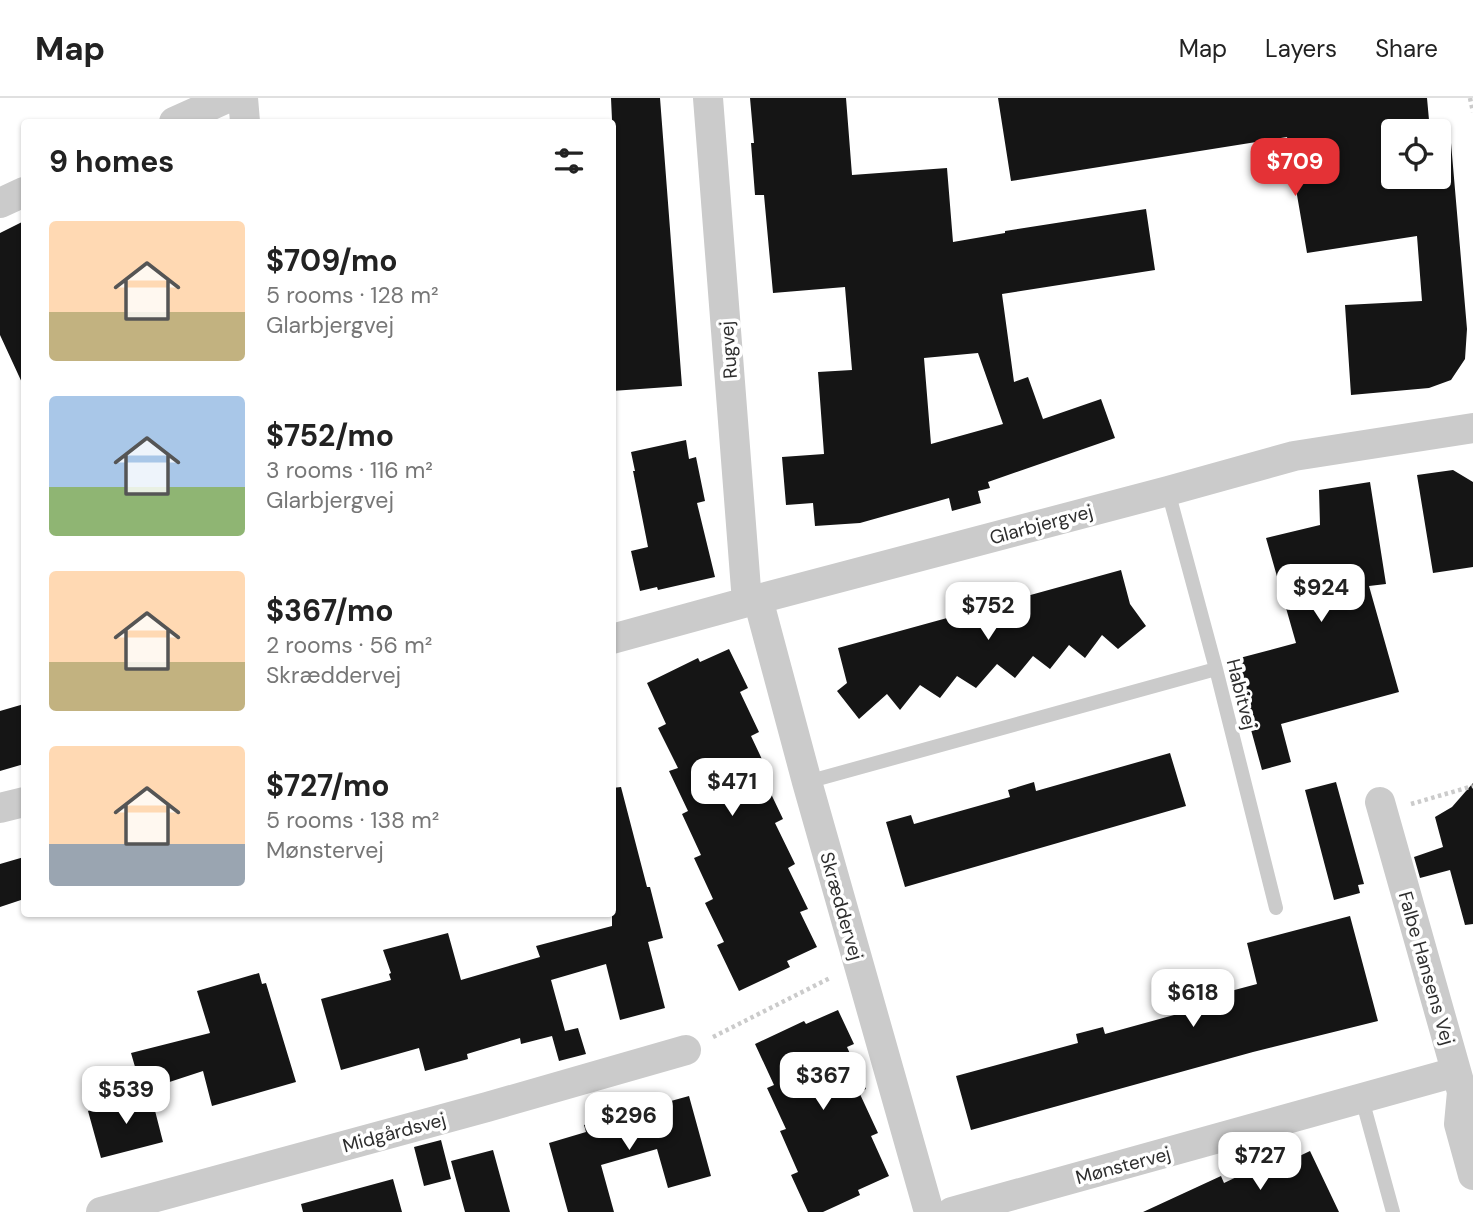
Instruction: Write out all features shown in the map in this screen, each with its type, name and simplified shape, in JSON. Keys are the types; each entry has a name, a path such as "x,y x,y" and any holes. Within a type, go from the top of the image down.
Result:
{"street":[{"path":"181,119 227,98"},
{"path":"243,98 245,119"},
{"name":"Rugvej","path":"708,98 752,600"},
{"path":"0,203 21,193"},
{"name":"Glarbjergvej","path":"616,638 1294,456 1473,428"},
{"name":"Skræddervej","path":"752,600 807,782 929,1212"},
{"path":"0,808 21,803"},
{"name":"Falbe Hansens Vej","path":"1382,807 1464,1084 1459,1124 1473,1175"},
{"name":"Midgårdsvej","path":"101,1212 686,1050"},
{"name":"Mønstervej","path":"952,1212 1362,1099 1464,1084"}],"lane":[{"name":"Habitvej","path":"1168,491 1276,908"},
{"path":"807,782 1216,669"},
{"path":"1362,1099 1393,1212"}],"path":[{"path":"1470,98 1473,112"},
{"path":"1382,807 1473,786"},
{"path":"686,1050 859,963"}],"building":[{"path":"611,98 660,98 682,386 616,391 616,119 612,119"},
{"path":"750,98 846,98 852,175 947,168 953,242 1146,209 1155,270 1002,294 1014,382 1028,377 1043,419 1101,399 1115,438 988,482 990,488 978,491 981,503 952,511 949,498 860,523 815,526 813,503 786,505 782,457 824,454 818,372 852,370 845,287 773,293 764,195 755,195 751,143 754,143","holes":["978,353 1003,424 931,444 924,358"]},
{"path":"998,98 1427,98 1429,119 1381,119 1381,189 1451,189 1451,143 1467,329 1465,359 1451,380 1429,388 1351,395 1345,305 1422,301 1417,236 1307,253 1287,137 1011,181"},
{"path":"21,222 21,380 0,335 0,233"},
{"path":"686,440 689,459 696,457 705,501 697,503 715,577 658,590 657,587 640,591 631,551 648,547 631,452"},
{"path":"1453,470 1473,482 1473,567 1433,573 1417,475"},
{"path":"1370,482 1386,584 1369,586 1399,692 1281,724 1291,762 1262,770 1232,660 1296,643 1266,538 1320,525 1319,490"},
{"path":"1121,570 1130,604 1146,626 1118,649 1102,635 1085,658 1069,645 1050,669 1033,656 1015,678 997,664 976,688 957,676 940,698 920,685 900,710 887,694 859,719 837,691 847,683 838,648"},
{"path":"729,649 748,688 740,692 759,732 751,736 769,774 763,777 783,819 775,823 795,864 788,868 808,909 800,912 817,947 787,961 790,967 739,991 717,945 724,942 705,903 713,899 694,858 701,855 682,814 688,811 669,771 678,768 658,728 666,724 647,683 698,658 700,662"},
{"path":"21,705 21,765 0,771 0,711"},
{"path":"1170,753 1186,806 905,887 886,822 911,815 914,824 1010,797 1008,790 1034,782 1036,791"},
{"path":"1336,782 1364,884 1358,885 1360,893 1334,900 1305,790"},
{"path":"1473,783 1473,924 1465,925 1450,870 1420,878 1414,857 1443,847 1435,817 1452,807"},
{"path":"621,787 663,938 648,942 665,1008 620,1020 606,964 551,980 565,1031 578,1028 586,1054 559,1061 552,1036 521,1044 520,1038 467,1054 468,1059 425,1071 419,1048 341,1070 321,999 391,980 383,950 448,933 461,980 540,957 536,946 612,926 612,917 616,917 616,788"},
{"path":"21,858 21,900 0,907 0,864"},
{"path":"1350,916 1378,1021 1253,1052 971,1130 956,1076 1078,1043 1076,1034 1103,1027 1105,1034 1214,1004 1212,996 1257,984 1247,943"},
{"path":"259,973 262,984 266,983 296,1082 212,1106 203,1071 142,1091 131,1053 210,1033 197,991"},
{"path":"838,1010 854,1044 847,1047 866,1089 859,1092 878,1133 871,1136 889,1176 858,1190 860,1195 823,1212 808,1212 791,1175 798,1172 780,1131 786,1129 767,1088 774,1085 755,1044 804,1021 806,1024"},
{"path":"151,1095 163,1142 101,1158 88,1111"},
{"path":"689,1096 711,1176 668,1188 657,1149 601,1165 614,1212 568,1212 549,1143 586,1132 584,1125"},
{"path":"441,1140 451,1179 424,1186 414,1147"},
{"path":"493,1150 510,1212 465,1212 451,1161"},
{"path":"1310,1151 1339,1212 1143,1212 1221,1176 1224,1183 1266,1163 1270,1170"},
{"path":"393,1179 402,1212 303,1212 301,1204"}]}
